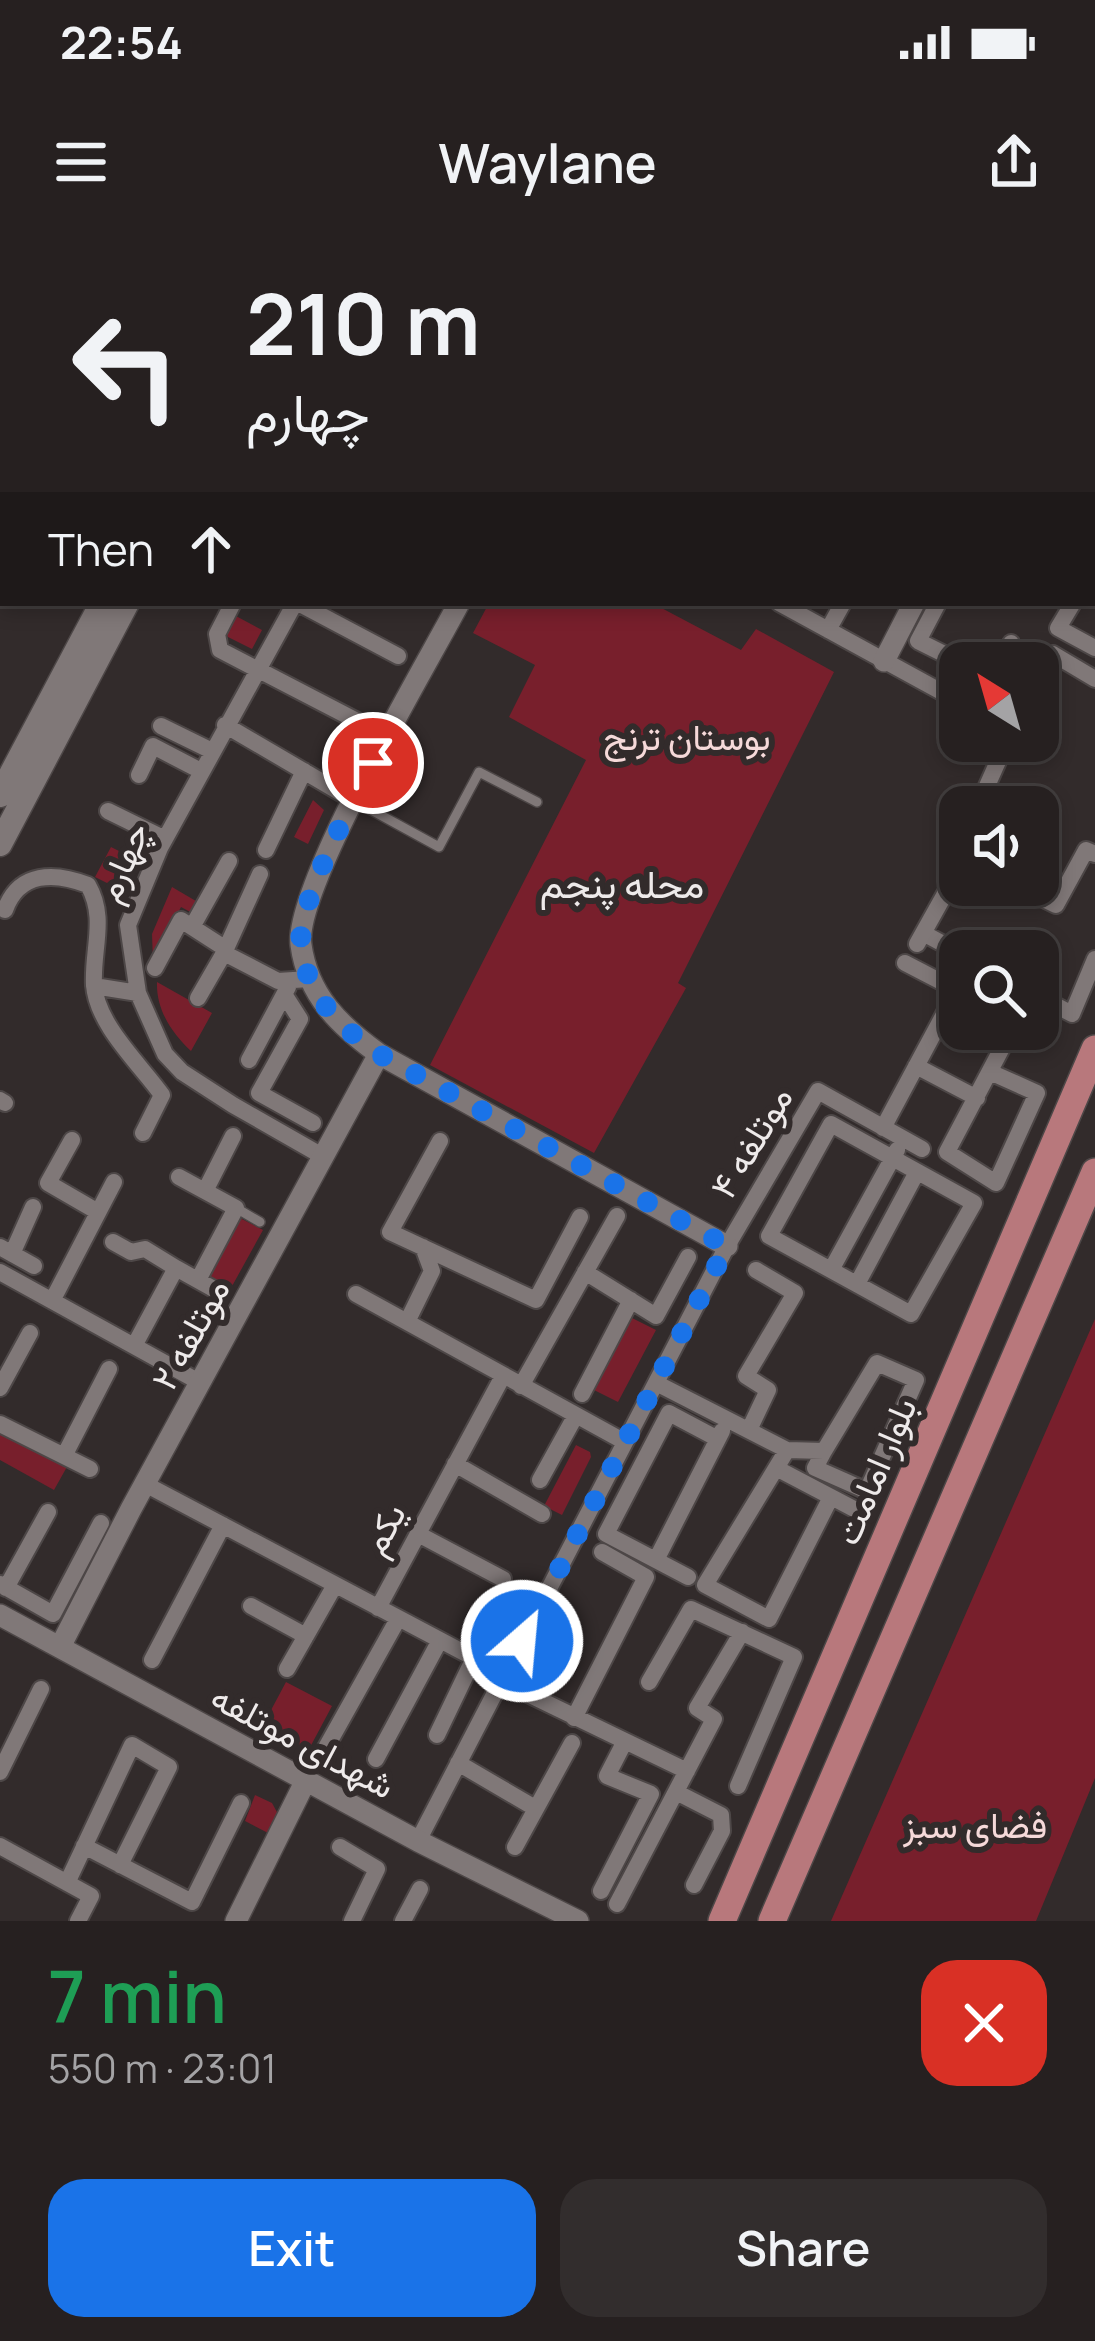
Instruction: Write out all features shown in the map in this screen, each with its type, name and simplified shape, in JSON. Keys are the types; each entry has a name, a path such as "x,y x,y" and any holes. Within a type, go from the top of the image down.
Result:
{"main road":[{"path":"0,795 100,606"},
{"path":"0,844 125,606"},
{"name":"بلوار امامت","path":"722,1921 1095,1049"},
{"path":"772,1921 1095,1172"}],"street":[{"path":"231,606 217,634 220,650 359,722"},
{"name":"چهارم","path":"294,606 165,839 128,925 138,993 165,1054 182,1072 324,1157"},
{"path":"302,606 398,656"},
{"path":"313,1123 259,1093 300,1019 294,985 313,890 353,800 457,606"},
{"path":"784,606 939,691"},
{"path":"828,631 841,606"},
{"path":"884,661 912,606"},
{"path":"936,606 918,641 939,652"},
{"path":"1071,606 1058,628 1095,647"},
{"path":"1059,658 1095,679"},
{"path":"161,725 212,751"},
{"path":"226,725 353,800"},
{"path":"139,776 154,746 201,771"},
{"path":"266,850 304,771"},
{"path":"108,812 165,839"},
{"path":"1059,900 1087,850 1095,854"},
{"path":"192,927 229,861"},
{"path":"199,998 260,874"},
{"path":"5,910 11,894 31,879 62,875 88,884 98,902 94,986 111,1027 162,1095 143,1133"},
{"path":"939,905 920,939 939,946"},
{"path":"155,968 181,920 225,951 294,985 379,1054 727,1246"},
{"path":"1059,1007 1072,1014 1095,959"},
{"path":"884,1128 957,990 905,962"},
{"path":"249,1060 294,985"},
{"path":"94,986 138,993"},
{"path":"990,1072 1037,1093 996,1183 947,1152 1001,1050"},
{"name":"موتلفه ۲","path":"61,1647 379,1054"},
{"path":"916,1066 977,1098"},
{"name":"موتلفه ۴","path":"418,1841 727,1246 818,1091 922,1149"},
{"path":"831,1124 892,1158 974,1203 911,1314 769,1236 831,1124"},
{"path":"205,1191 233,1136"},
{"path":"831,1270 902,1138"},
{"path":"72,1140 48,1184 98,1212"},
{"path":"440,1142 390,1232 536,1300 580,1216"},
{"path":"857,1284 917,1172"},
{"path":"179,1177 236,1208 198,1280"},
{"path":"52,1301 114,1182"},
{"path":"33,1207 6,1251 34,1267"},
{"path":"521,1386 617,1216"},
{"path":"113,1242 130,1252 145,1249 219,1292"},
{"path":"406,1322 432,1271 423,1247"},
{"path":"585,1272 656,1316 688,1258"},
{"path":"134,1346 176,1268"},
{"path":"748,1430 768,1390 746,1376 795,1293 756,1270"},
{"path":"0,1272 201,1382"},
{"path":"356,1294 625,1442"},
{"path":"582,1394 631,1300"},
{"path":"0,1388 30,1333"},
{"path":"877,1363 916,1380 867,1492 815,1468 824,1451 877,1363"},
{"path":"64,1456 109,1369"},
{"name":"یکم","path":"145,1484 378,1608 503,1376"},
{"path":"656,1382 787,1450 824,1451"},
{"path":"688,1577 606,1534 669,1413 718,1439"},
{"path":"540,1480 576,1415"},
{"path":"656,1560 728,1420"},
{"path":"0,1424 90,1469"},
{"path":"787,1450 705,1585 769,1619 831,1497"},
{"path":"455,1465 542,1514"},
{"path":"776,1468 856,1510"},
{"path":"48,1512 3,1586 53,1614 101,1523"},
{"path":"152,1660 223,1525"},
{"path":"418,1534 502,1579"},
{"path":"574,1718 646,1577 602,1552"},
{"path":"287,1669 335,1586"},
{"path":"251,1606 306,1636"},
{"path":"378,1608 474,1658 436,1735"},
{"path":"649,1682 691,1609 794,1658 738,1786"},
{"name":"شهدای موتلفه","path":"0,1615 418,1841 578,1921"},
{"path":"323,1753 398,1618"},
{"path":"617,1904 714,1719 697,1708 742,1633"},
{"path":"376,1759 440,1640"},
{"path":"501,1681 687,1771"},
{"path":"0,1772 41,1689"},
{"path":"515,1847 572,1743"},
{"path":"601,1891 650,1794 607,1776 624,1743"},
{"path":"67,1883 132,1745 169,1767 120,1864"},
{"path":"458,1763 535,1808"},
{"path":"236,1921 306,1780"},
{"path":"676,1792 721,1815 722,1831 694,1885"},
{"path":"84,1846 192,1902 241,1803"},
{"path":"0,1846 91,1896 78,1921"},
{"path":"340,1847 377,1869 352,1921"},
{"path":"404,1921 420,1889"}],"lane":[{"path":"353,800 439,847 478,772 537,802"},
{"path":"236,1208 260,1222"}],"green space":[{"name":"بوستان ترنج","path":"487,606 658,606 741,650 756,629 834,672 678,983 686,988 594,1153 430,1065 586,760 509,717 535,665 473,633"},
{"path":"234,615 262,630 252,649 228,637 225,631"},
{"path":"313,800 324,810 308,844 294,837"},
{"path":"111,847 139,861 123,891 95,877"},
{"path":"172,887 201,904 196,915 181,907 153,962 152,934"},
{"path":"157,982 212,1013 191,1051 166,1020"},
{"path":"240,1218 263,1230 231,1288 209,1276"},
{"path":"632,1318 656,1330 618,1402 594,1390"},
{"name":"فضای سبز","path":"1095,1319 1095,1778 1036,1921 831,1921"},
{"path":"0,1428 68,1465 54,1490 0,1460"},
{"path":"576,1445 591,1457 562,1515 544,1506"},
{"path":"498,1591 515,1600 502,1625 485,1616"},
{"path":"286,1682 332,1706 308,1751 262,1727"},
{"path":"255,1795 272,1803 278,1814 268,1833 245,1821"}],"district":[{"name":"محله پنجم","path":"622,884"}],"route":[{"path":"373,763 313,890 300,940 309,979 321,1000 344,1030 379,1054 727,1246 522,1641"}]}
